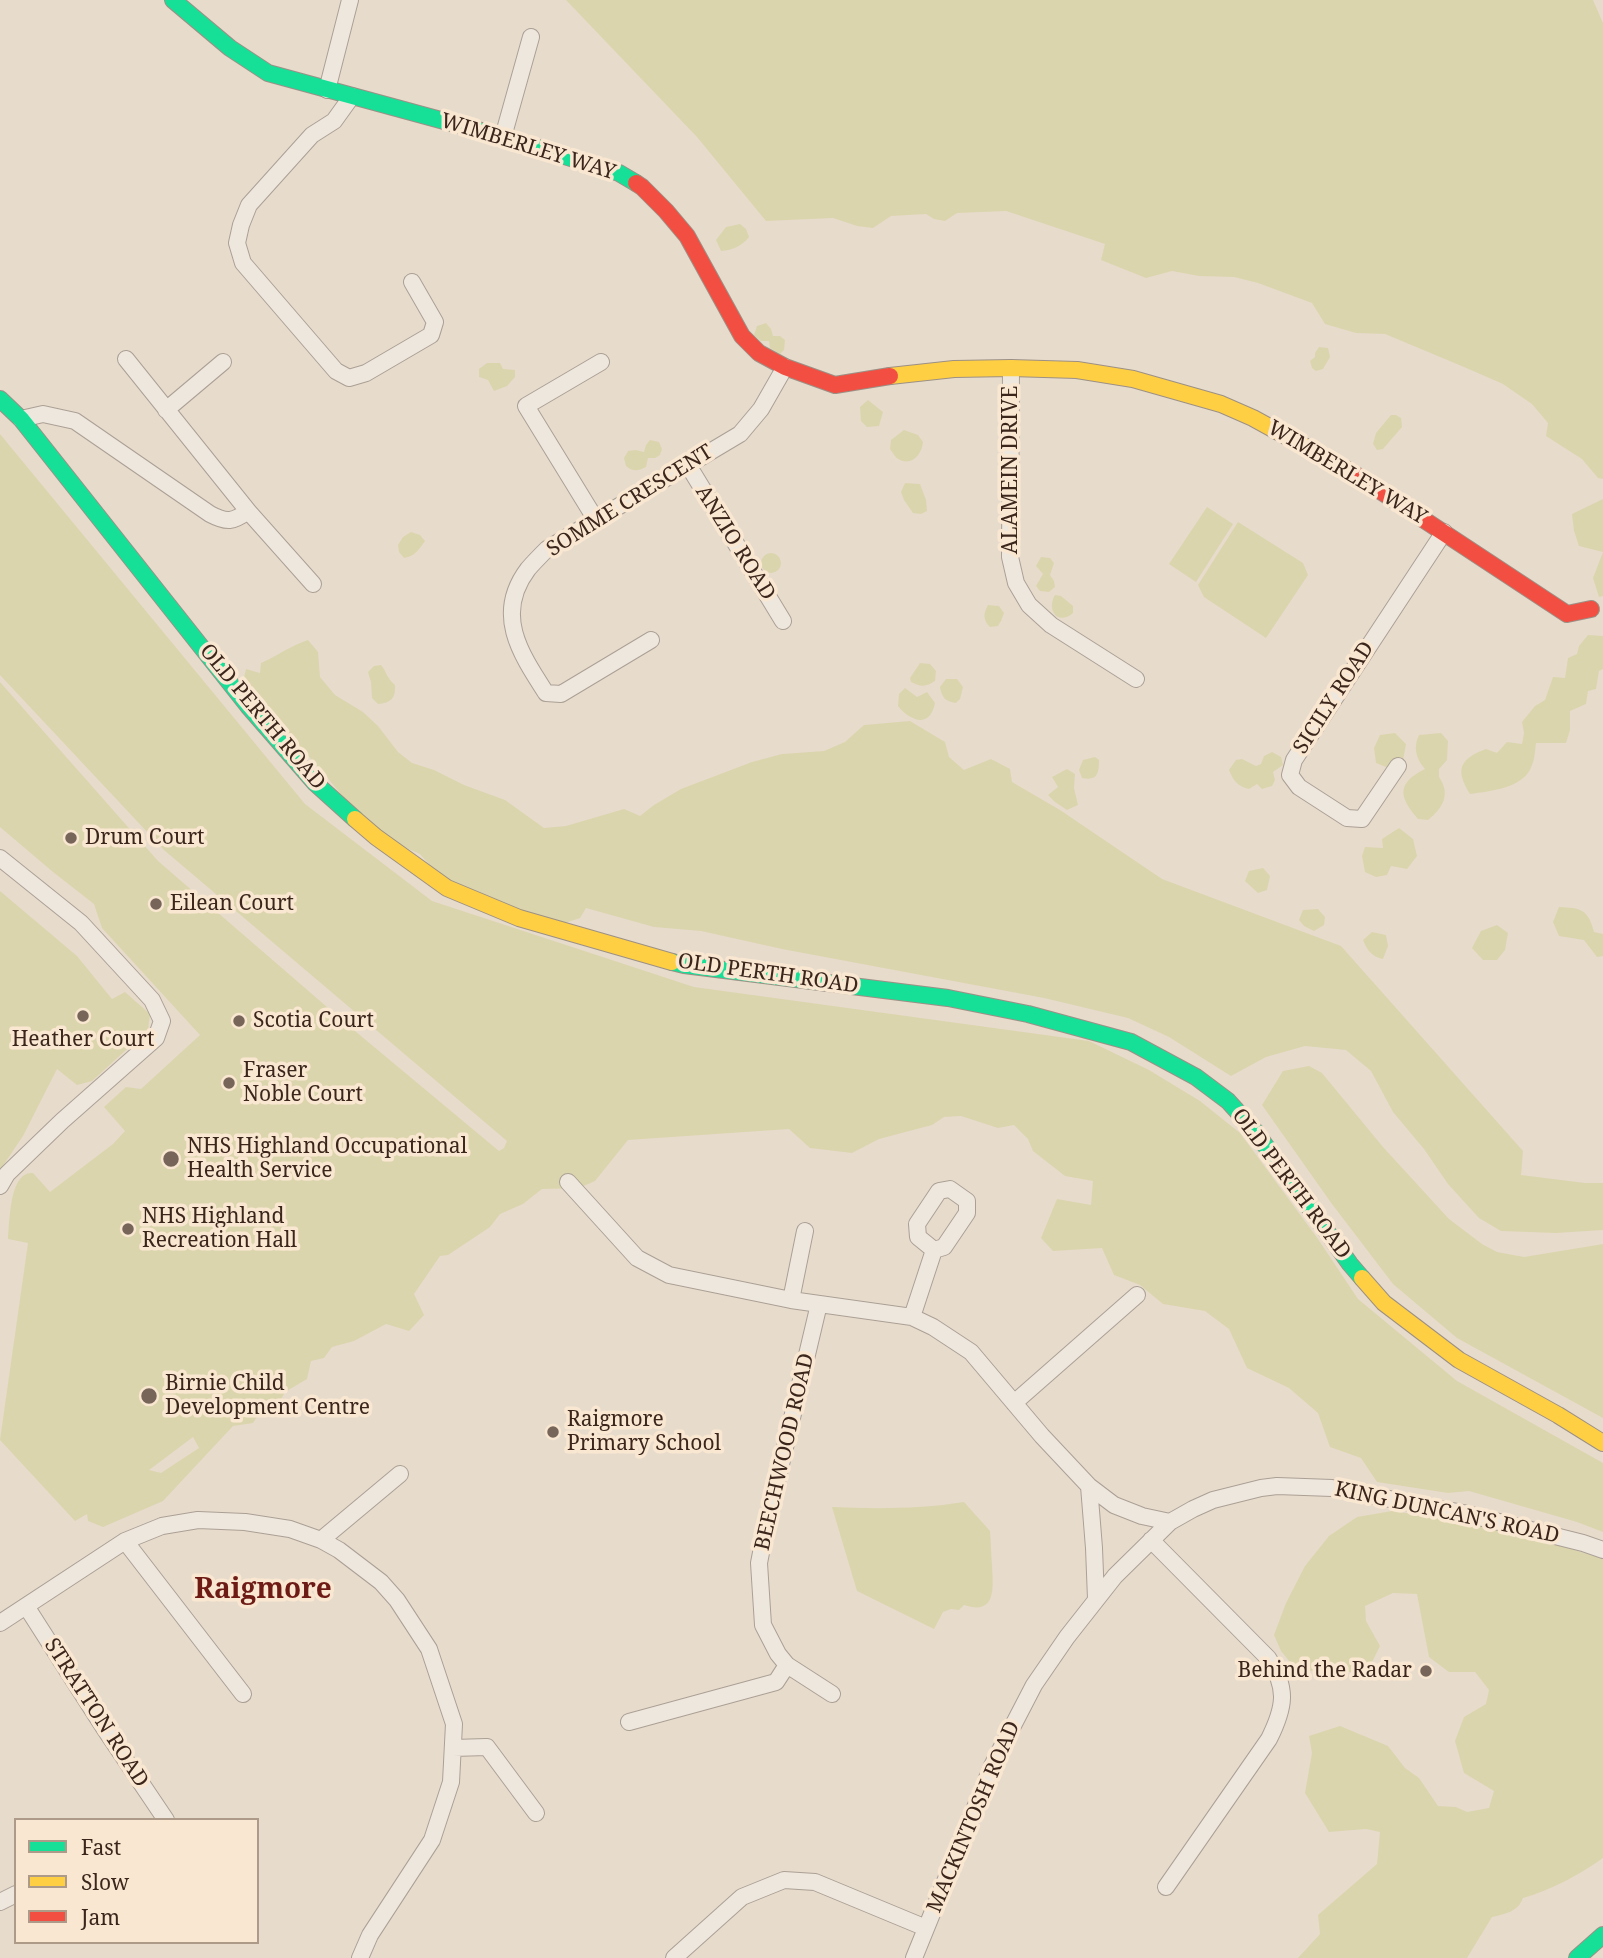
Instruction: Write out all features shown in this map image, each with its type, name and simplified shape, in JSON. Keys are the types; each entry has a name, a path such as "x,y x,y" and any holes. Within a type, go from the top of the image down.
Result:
{"main road":[{"name":"WIMBERLEY WAY","path":"173,0 230,48 268,73 503,137 619,173 642,187 687,236 741,336 759,353 785,367 835,385 900,373 954,369 1077,370 1133,379 1221,404 1254,418 1342,466 1567,614 1591,608"},
{"name":"OLD PERTH ROAD","path":"0,399 21,419 248,706 315,783 376,837 447,888 519,918 684,965 948,998 1028,1014 1131,1042 1196,1077 1228,1101 1255,1131 1350,1264 1384,1303 1460,1360 1603,1443"},
{"path":"1577,1958 1603,1935"}],"street":[{"path":"327,90 350,0"},
{"path":"503,137 531,37"},
{"path":"352,96 334,121 312,135 249,205 237,243 243,263 336,372 349,378 366,373 431,335 435,322 412,282"},
{"path":"126,359 248,511 313,584"},
{"path":"166,410 223,362"},
{"path":"596,520 526,406 601,362"},
{"name":"SOMME CRESCENT","path":"651,640 561,694 546,693 517,644 511,618 516,592 527,570 547,549 740,434 761,409 785,367"},
{"name":"ALAMEIN DRIVE","path":"1011,368 1010,557 1016,583 1028,605 1051,625 1136,679"},
{"path":"21,419 43,414 75,421 221,520 235,520 248,511"},
{"name":"ANZIO ROAD","path":"688,465 783,621"},
{"name":"SICILY ROAD","path":"1398,766 1362,819 1347,818 1299,787 1290,775 1294,760 1444,532"},
{"path":"0,858 81,923 152,1000 163,1021 156,1038 62,1121 7,1174 0,1186"},
{"path":"568,1182 637,1258 669,1275 791,1300 912,1317 933,1327 971,1352 1089,1486 1114,1505 1142,1516 1170,1522"},
{"path":"791,1300 805,1231"},
{"path":"912,1317 934,1250"},
{"path":"1014,1403 1137,1295"},
{"name":"BEECHWOOD ROAD","path":"819,1304 759,1563 763,1625 778,1654 787,1665 832,1694"},
{"path":"321,1540 400,1474"},
{"path":"1089,1486 1096,1599"},
{"name":"KING DUNCAN'S ROAD","path":"1152,1539 1170,1522 1193,1508 1240,1492 1277,1486 1332,1488 1463,1513 1603,1550"},
{"path":"0,1623 125,1541 162,1526 198,1520 245,1522 290,1529 321,1540 339,1550 381,1581 397,1600 429,1649 454,1724 453,1748 451,1782 432,1840 370,1935 360,1958"},
{"path":"1152,1539 1268,1658 1283,1687 1278,1722 1269,1739 1166,1887"},
{"name":"MACKINTOSH ROAD","path":"914,1958 992,1766 1024,1704 1096,1599 1152,1539"},
{"path":"125,1541 243,1694"},
{"name":"STRATTON ROAD","path":"26,1606 165,1818"},
{"path":"629,1722 776,1682 787,1665"},
{"path":"453,1748 487,1747 536,1813"},
{"path":"674,1958 742,1897 784,1880 815,1882 926,1928"}],"shaded area":[{"path":"566,0 1593,0 1603,23 1603,479 1598,478 1582,459 1546,436 1548,423 1532,404 1503,384 1385,334 1356,333 1325,324 1312,303 1258,283 1234,277 1199,276 1172,271 1146,278 1101,260 1105,244 1006,211 957,213 945,221 926,214 891,216 873,228 833,218 766,221 697,137"},
{"path":"740,224 749,237 737,247 721,251 716,240 726,227"},
{"path":"766,323 773,336 780,336 785,340 784,350 780,354 770,348 769,341 761,341 754,335 757,326"},
{"path":"1319,347 1328,348 1330,357 1323,369 1316,371 1310,361"},
{"path":"487,363 500,363 503,369 515,370 515,377 507,386 494,391 488,380 479,377 479,369"},
{"path":"868,400 883,412 879,426 867,427 861,421 860,407"},
{"path":"1391,415 1401,418 1402,427 1383,449 1377,450 1373,444 1376,433"},
{"path":"904,430 918,435 923,442 918,455 908,461 898,459 890,449 891,440"},
{"path":"0,434 305,804 432,901 694,987 1089,1041 1149,1070 1200,1101 1240,1133 1318,1239 1358,1299 1457,1381 1603,1463 1603,1532 1469,1491 1448,1493 1377,1482 1361,1458 1330,1447 1318,1413 1289,1388 1247,1368 1229,1329 1205,1311 1163,1304 1140,1285 1114,1275 1102,1248 1053,1251 1041,1238 1057,1199 1091,1205 1093,1181 1065,1176 1033,1151 1028,1139 1014,1125 998,1128 961,1116 944,1117 932,1125 879,1139 852,1153 810,1148 789,1129 628,1140 595,1181 579,1188 542,1189 523,1204 500,1214 490,1227 448,1255 440,1256 414,1294 424,1315 409,1331 386,1324 354,1341 332,1347 324,1358 311,1361 307,1379 285,1392 279,1403 264,1406 253,1423 233,1426 163,1501 103,1527 88,1521 87,1514 75,1521 0,1440 28,1243 8,1239 12,1199 19,1180 25,1175 33,1173 50,1192 113,1144 125,1131 104,1107 126,1087 141,1089 200,1035 102,928 94,904 0,827 0,682 158,861 499,1151 507,1141 164,850 0,675","holes":["193,1437 199,1448 161,1473 149,1470"]},
{"path":"650,440 659,442 662,449 660,455 648,458 646,467 640,469 633,470 626,466 624,458 628,451 644,452"},
{"path":"905,483 920,484 927,511 921,514 913,513 901,492"},
{"path":"1603,499 1603,552 1579,546 1572,514"},
{"path":"1207,507 1233,524 1196,582 1169,564"},
{"path":"1238,522 1303,563 1308,575 1266,638 1204,597 1198,585"},
{"path":"411,532 420,535 425,541 414,554 404,558 398,545 403,537"},
{"path":"1603,552 1603,596 1599,597 1593,578"},
{"path":"767,553 775,553 781,563 775,573 767,573 761,567 761,559"},
{"path":"1041,557 1050,558 1054,563 1050,575 1055,587 1049,592 1040,591 1036,586 1043,574 1036,566"},
{"path":"1055,595 1061,596 1073,606 1073,613 1068,617 1058,617 1053,611"},
{"path":"988,605 999,606 1004,613 998,626 990,627 986,622"},
{"path":"1588,635 1603,636 1603,669 1599,671 1596,689 1588,691 1586,704 1570,711 1570,730 1566,743 1536,743 1532,765 1522,779 1506,787 1470,794 1461,772 1465,761 1486,749 1497,753 1507,742 1522,744 1522,722 1535,706 1545,700 1553,677 1565,678 1568,658 1577,654 1579,646"},
{"path":"308,640 318,652 320,677 335,695 363,712 378,726 398,752 412,763 505,800 544,828 566,826 624,809 640,816 681,789 752,762 782,754 824,751 845,742 864,725 910,721 945,742 949,757 964,770 991,759 1010,769 1012,782 1060,810 1162,879 1341,946 1523,1151 1521,1175 1603,1183 1603,1230 1556,1233 1501,1231 1479,1218 1448,1184 1424,1149 1393,1112 1371,1071 1346,1050 1305,1046 1266,1057 1231,1076 1169,1037 1128,1018 1044,998 782,949 701,931 654,927 586,908 580,918 553,927 445,883 420,854 397,844 362,820 265,707 252,696 243,682 246,669 260,673 261,663"},
{"path":"920,663 930,664 936,671 935,681 923,686 911,682 910,678"},
{"path":"381,665 395,685 395,690 392,699 378,704 372,698 368,672 374,666"},
{"path":"946,679 957,679 963,687 956,703 947,700 942,694 940,687"},
{"path":"905,688 917,697 927,692 935,703 929,717 919,720 908,716 898,706 899,694"},
{"path":"1395,733 1406,744 1403,760 1391,769 1376,763 1374,748 1380,735"},
{"path":"1441,733 1448,741 1447,760 1439,769 1444,800 1438,811 1428,820 1418,819 1404,797 1405,785 1409,779 1425,769 1416,753 1417,739 1419,735"},
{"path":"1272,752 1281,757 1283,765 1273,772 1275,780 1272,786 1262,789 1257,784 1249,789 1234,780 1229,770 1236,760 1242,759 1256,766 1261,764 1264,756"},
{"path":"1095,757 1099,760 1096,775 1082,778 1079,770 1083,760"},
{"path":"1067,769 1075,774 1074,788 1078,805 1067,810 1048,795 1058,787 1052,777"},
{"path":"1399,828 1413,839 1417,856 1407,869 1391,866 1387,875 1376,877 1365,872 1362,856 1365,847 1383,848 1382,839"},
{"path":"1263,868 1270,876 1267,890 1258,893 1245,881 1249,871"},
{"path":"0,891 77,956 112,999 125,992 150,1014 148,1030 92,1081 77,1085 57,1069 23,1136 0,1170"},
{"path":"1559,907 1578,909 1586,914 1594,932 1603,934 1603,956 1597,957 1584,940 1559,936 1553,922"},
{"path":"1318,909 1325,917 1324,925 1314,931 1299,920 1303,910"},
{"path":"1497,925 1508,933 1505,950 1497,960 1483,960 1472,948 1481,931"},
{"path":"1372,932 1386,935 1388,946 1383,959 1370,952 1363,940"},
{"path":"1309,1066 1322,1073 1383,1147 1449,1219 1482,1244 1497,1252 1524,1257 1603,1244 1603,1418 1457,1338 1393,1284 1262,1105 1283,1071"},
{"path":"964,1502 990,1531 993,1582 988,1603 975,1607 964,1605 959,1610 943,1612 934,1629 857,1591 832,1507 898,1508"},
{"path":"1392,1511 1483,1524 1603,1559 1603,1858 1565,1881 1523,1898 1510,1912 1492,1917 1467,1958 1298,1958 1320,1934 1318,1915 1377,1864 1380,1832 1366,1829 1329,1832 1305,1793 1312,1753 1309,1736 1340,1726 1388,1746 1405,1768 1419,1778 1438,1806 1456,1807 1467,1812 1489,1808 1494,1791 1464,1773 1455,1741 1464,1717 1486,1704 1489,1690 1475,1672 1449,1672 1429,1657 1417,1594 1393,1593 1365,1606 1366,1621 1380,1646 1368,1670 1356,1673 1327,1668 1299,1673 1281,1651 1274,1635 1286,1603 1305,1566 1329,1536 1357,1517"}],"traffic: fast":[{"path":"173,0 230,48 268,73 503,137 619,173 636,183"},
{"path":"0,399 21,419 248,706 315,783 355,819"},
{"path":"672,962 948,998 1028,1014 1131,1042 1196,1077 1228,1101 1255,1131 1362,1278"},
{"path":"1577,1958 1603,1935"}],"traffic: slow":[{"path":"890,376 954,369 1011,368 1077,370 1133,379 1221,404 1253,418 1353,473"},
{"path":"355,819 447,888 519,918 672,962"},
{"path":"1362,1278 1384,1303 1459,1360 1603,1443"}],"traffic: jam":[{"path":"636,183 666,211 687,236 742,336 759,353 785,367 835,385 890,376"},
{"path":"1353,473 1567,614 1591,609"}],"place":[{"name":"Drum Court","path":"71,838"},
{"name":"Eilean Court","path":"156,904"},
{"name":"Heather Court","path":"83,1016"},
{"name":"Scotia Court","path":"239,1021"},
{"name":"Fraser Noble Court","path":"229,1083"},
{"name":"NHS Highland Occupational Health Service","path":"171,1159"},
{"name":"NHS Highland Recreation Hall","path":"128,1229"},
{"name":"Birnie Child Development Centre","path":"149,1396"},
{"name":"Raigmore Primary School","path":"553,1432"},
{"name":"Behind the Radar","path":"1426,1671"}],"district":[{"name":"Raigmore","path":"263,1590"}]}
